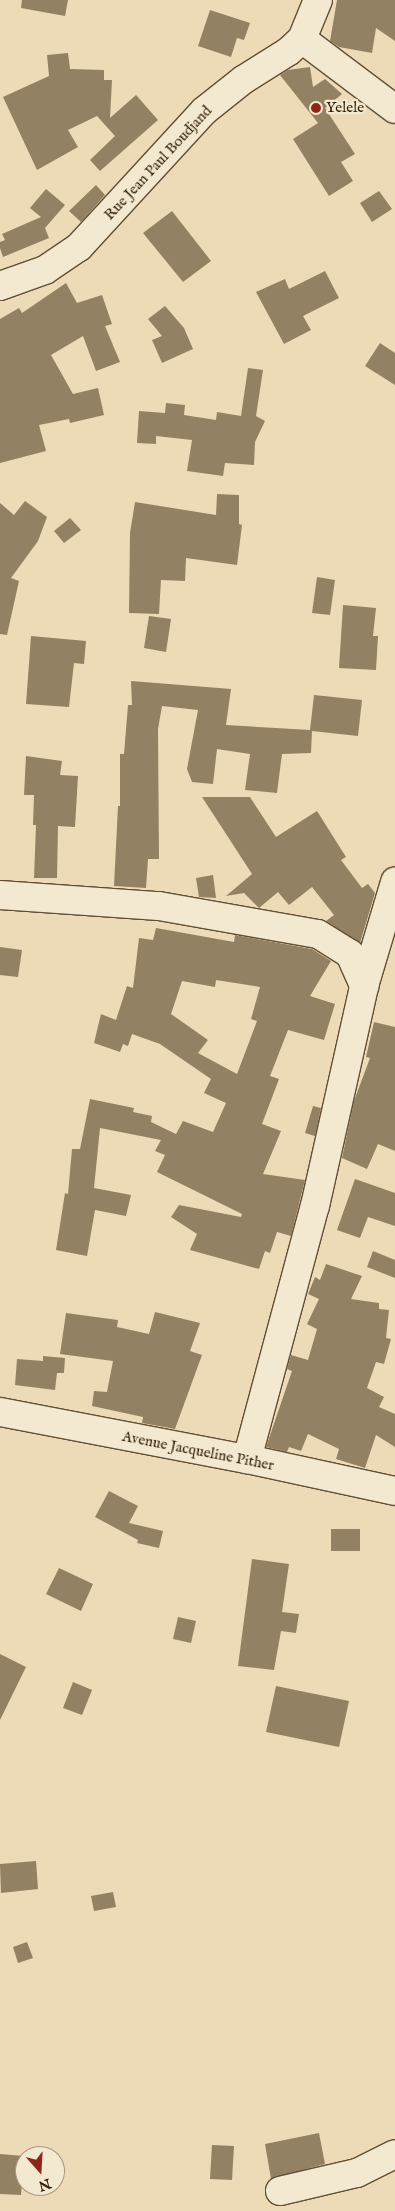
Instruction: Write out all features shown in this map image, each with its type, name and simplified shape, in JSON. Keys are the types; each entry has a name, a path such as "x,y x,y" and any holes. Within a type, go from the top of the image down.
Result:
{"street":[{"name":"Rue Jean Paul Boudjand","path":"0,286 64,260 94,233 142,177 204,112 243,80 289,51 302,39 318,0"},
{"path":"302,39 395,110"},
{"path":"247,1458 315,1206 364,986 395,882"},
{"path":"0,895 158,906 318,934 350,954 364,986"},
{"name":"Avenue Jacqueline Pither","path":"0,1412 247,1458 395,1491"},
{"path":"280,2191 357,2173 395,2154"}],"building":[{"path":"22,0 68,0 65,16 21,8"},
{"path":"337,0 395,0 395,41 376,28 372,53 339,47 330,41"},
{"path":"210,10 250,23 244,40 237,38 231,57 198,46"},
{"path":"68,53 70,69 104,70 104,80 112,80 110,118 136,95 158,120 100,171 90,160 115,136 97,116 68,130 78,147 37,170 3,97 49,76 47,55"},
{"path":"310,67 313,87 325,79 342,94 325,108 355,154 341,162 353,181 329,196 293,139 318,123 280,75 288,70"},
{"path":"96,185 105,195 81,222 69,211"},
{"path":"46,189 65,205 45,228 49,238 3,257 0,242 5,240 2,234 41,217 30,208"},
{"path":"379,191 392,209 372,222 360,203"},
{"path":"172,211 211,261 183,282 143,233"},
{"path":"325,271 339,298 303,316 311,330 284,344 256,292 285,279 289,289"},
{"path":"66,283 77,303 102,295 112,324 105,326 120,362 96,371 83,336 51,355 73,394 98,388 104,415 70,423 69,419 39,425 46,451 0,463 0,319 19,308 22,313"},
{"path":"165,306 184,328 193,349 162,363 152,340 162,336 148,319"},
{"path":"380,343 395,353 395,385 365,366"},
{"path":"248,368 263,370 256,416 265,421 255,442 254,465 225,463 223,476 187,471 192,440 156,436 156,444 137,443 139,411 165,413 166,403 185,405 184,415 216,420 217,412 241,416"},
{"path":"217,494 239,495 239,524 242,525 237,565 186,558 185,581 161,580 159,614 129,613 130,533 135,502 216,515"},
{"path":"25,501 47,517 38,541 11,578 19,581 7,635 0,634 0,503 14,515"},
{"path":"70,518 81,530 64,543 54,531"},
{"path":"317,577 335,580 330,615 312,613"},
{"path":"343,605 376,608 373,636 378,636 376,670 339,668"},
{"path":"149,616 171,619 166,652 144,648"},
{"path":"31,636 86,641 84,664 74,663 69,707 26,704"},
{"path":"131,681 231,689 226,725 310,730 314,695 362,700 358,736 312,731 311,753 282,754 277,793 245,790 250,754 217,749 213,784 192,782 187,769 198,710 162,706 158,729 159,859 148,859 146,888 114,886 118,806 120,806 120,754 124,754 128,705 132,705"},
{"path":"26,756 62,761 60,775 78,776 75,827 58,826 57,878 34,878 36,825 33,825 34,795 24,795"},
{"path":"202,797 250,797 276,837 317,811 346,857 341,860 362,888 368,884 375,893 360,943 326,921 334,915 312,887 289,905 278,892 259,908 244,893 226,896 252,874"},
{"path":"213,875 216,898 199,897 196,878"},
{"path":"156,928 234,942 235,935 312,949 331,961 310,996 335,1004 324,1040 288,1030 270,1076 279,1079 262,1124 281,1131 263,1174 305,1180 291,1236 277,1232 270,1253 265,1251 259,1269 190,1250 197,1234 171,1217 179,1205 241,1217 242,1214 157,1172 165,1155 155,1151 161,1140 100,1128 94,1188 131,1195 126,1216 95,1210 87,1256 56,1250 65,1193 68,1194 72,1149 80,1149 90,1099 134,1108 133,1112 152,1116 151,1122 176,1134 183,1121 213,1132 226,1103 204,1093 211,1079 160,1044 132,1034 128,1046 123,1044 120,1052 94,1043 101,1014 116,1020 127,986 133,988 139,938 153,940","holes":["216,980 260,987 251,1019 257,1021 237,1074 198,1053 208,1040 171,1014 182,981 215,987"]},
{"path":"0,947 22,950 18,977 0,975"},
{"path":"374,1022 395,1027 395,1151 378,1144 367,1169 342,1158 354,1101 370,1058 366,1057"},
{"path":"313,1106 321,1108 315,1136 305,1133"},
{"path":"355,1179 395,1193 395,1226 368,1217 360,1238 337,1230"},
{"path":"373,1251 395,1260 395,1278 367,1267"},
{"path":"326,1264 362,1276 351,1299 379,1303 379,1309 389,1310 386,1338 391,1339 384,1364 376,1362 367,1388 384,1397 379,1407 395,1414 395,1447 376,1435 365,1468 336,1459 339,1449 308,1434 301,1451 289,1447 287,1452 266,1447 292,1371 287,1369 291,1355 308,1360 317,1329 307,1324 319,1299 308,1294 315,1277 320,1280"},
{"path":"155,1312 200,1323 190,1351 202,1355 175,1429 142,1423 143,1417 92,1406 94,1391 107,1392 113,1361 60,1354 66,1313 118,1320 117,1327 149,1334"},
{"path":"43,1356 65,1358 64,1373 57,1373 55,1390 15,1385 17,1359 43,1361"},
{"path":"109,1491 138,1506 129,1523 163,1531 159,1548 137,1543 138,1540 95,1517"},
{"path":"331,1529 360,1529 360,1551 331,1551"},
{"path":"252,1559 289,1564 282,1612 299,1614 296,1633 281,1631 274,1670 238,1666"},
{"path":"59,1568 93,1584 81,1611 46,1594"},
{"path":"178,1617 196,1621 191,1643 173,1639"},
{"path":"0,1654 26,1667 0,1720"},
{"path":"73,1682 92,1690 82,1715 63,1708"},
{"path":"276,1686 349,1701 339,1747 266,1732"},
{"path":"36,1861 38,1889 1,1893 0,1864"},
{"path":"113,1892 116,1907 94,1911 91,1896"},
{"path":"27,1942 33,1958 18,1963 13,1947"},
{"path":"319,2133 325,2164 271,2179 265,2144"},
{"path":"212,2145 234,2146 232,2180 210,2179"},
{"path":"0,2154 15,2155 15,2195 0,2194"}],"place":[{"name":"Yelele","path":"316,108"}]}
